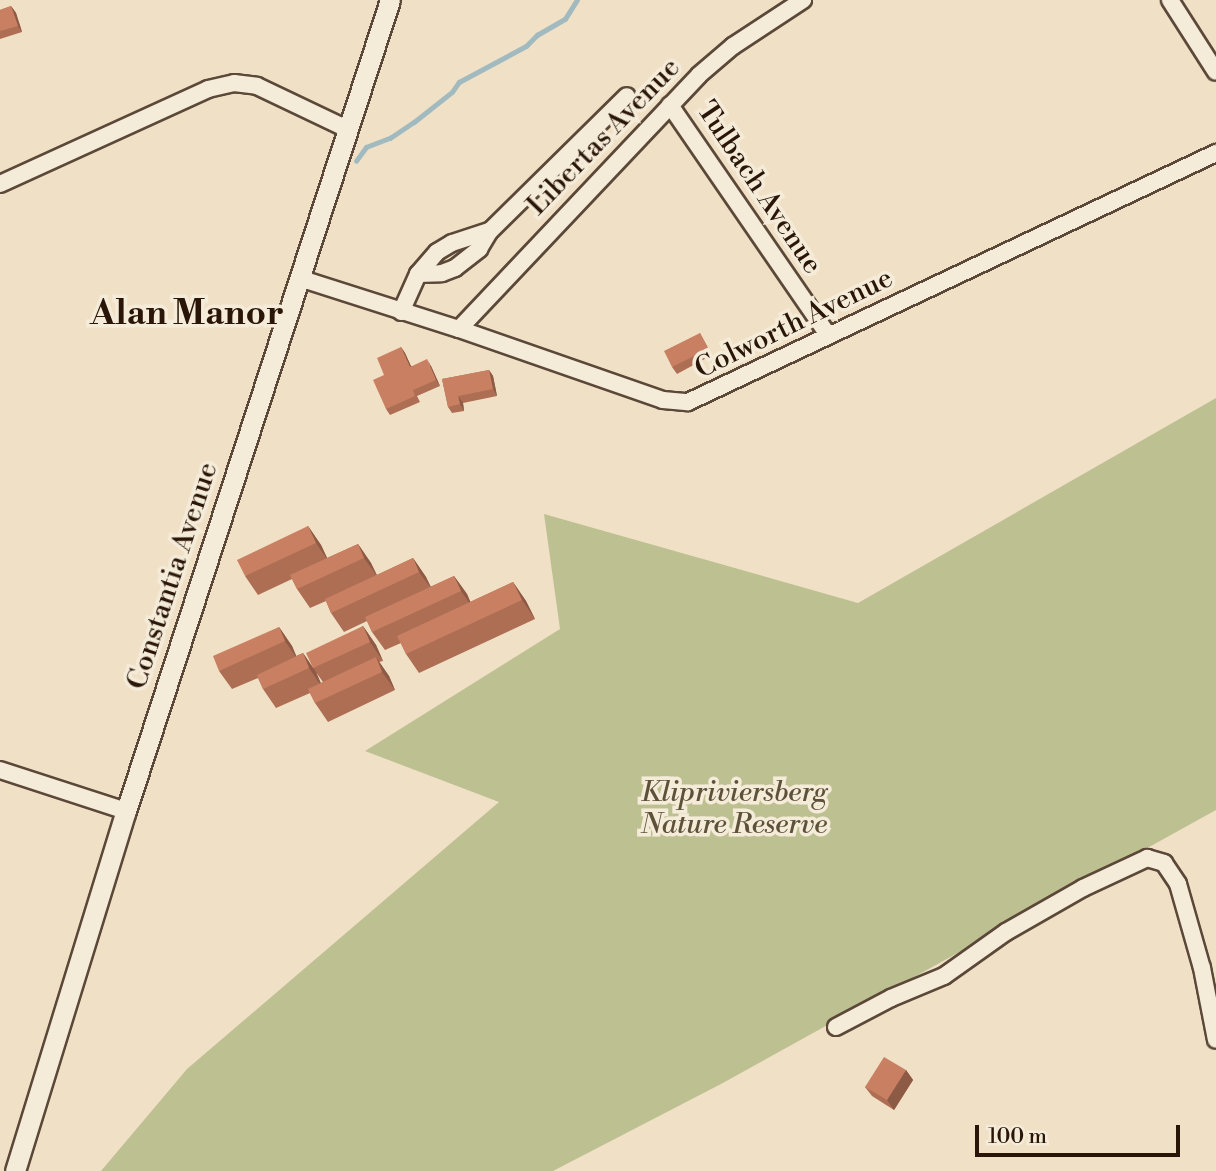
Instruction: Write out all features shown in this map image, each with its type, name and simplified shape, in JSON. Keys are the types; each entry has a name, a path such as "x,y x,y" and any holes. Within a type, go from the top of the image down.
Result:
{"street":[{"name":"Constantia Avenue","path":"15,1171 126,811 390,0"},
{"name":"Libertas Avenue","path":"459,329 670,105 733,47 803,0"},
{"path":"1170,0 1216,72"},
{"path":"0,184 208,89 227,84 257,86 347,129"},
{"path":"418,274 442,273 455,268 479,249 490,231 627,96"},
{"name":"Tulbach Avenue","path":"670,105 828,335"},
{"name":"Colworth Avenue","path":"299,278 459,329 573,371 679,402 697,399 1216,153"},
{"path":"401,312 418,274 437,252 452,243 490,231"},
{"path":"0,770 126,811"},
{"path":"836,1027 891,998 944,976 1006,932 1094,882 1147,858 1164,863 1178,884 1202,968 1216,1040"}],"green space":[{"name":"Klipriviersberg Nature Reserve","path":"1216,398 1216,810 721,1084 553,1171 101,1171 187,1069 499,802 365,751 560,629 544,514 858,603"}],"building":[{"path":"11,6 18,26 0,31 0,10"},
{"path":"700,333 708,349 672,367 664,351"},
{"path":"401,347 410,367 427,359 436,380 413,390 415,396 386,409 373,380 384,375 377,358"},
{"path":"489,370 493,389 458,396 460,404 448,407 442,379"},
{"path":"308,526 316,543 245,576 237,560"},
{"path":"358,544 364,558 297,589 290,575"},
{"path":"413,558 419,572 331,613 325,599"},
{"path":"454,576 461,591 372,632 365,617"},
{"path":"513,582 522,600 406,654 397,636"},
{"path":"363,626 370,642 313,668 306,653"},
{"path":"279,627 285,641 219,671 213,656"},
{"path":"303,653 309,668 263,689 257,675"},
{"path":"376,657 382,672 315,703 308,689"},
{"path":"884,1057 906,1070 887,1100 865,1087"}],"waterway":[{"path":"356,161 366,147 390,138 414,122 452,92 459,82 526,46 537,35 565,19 577,0"}],"district":[{"name":"Alan Manor","path":"187,314"}]}
